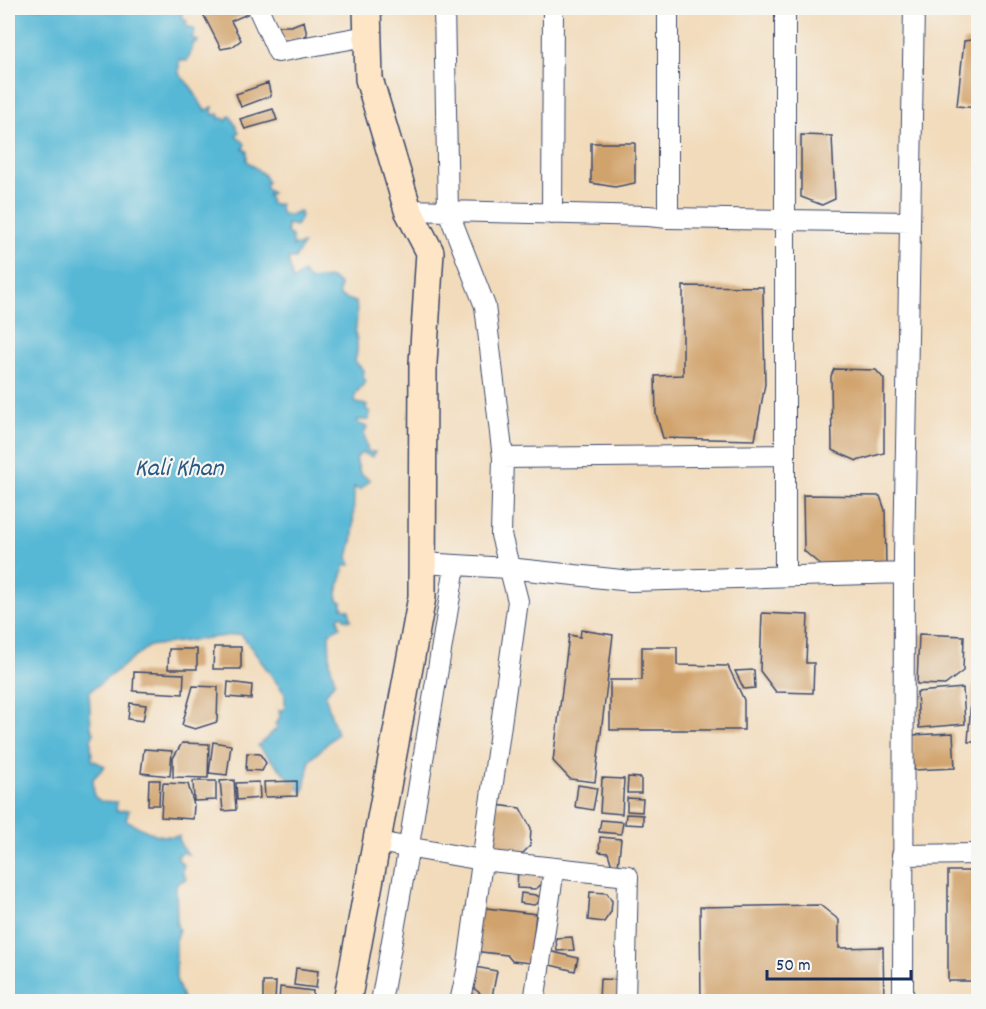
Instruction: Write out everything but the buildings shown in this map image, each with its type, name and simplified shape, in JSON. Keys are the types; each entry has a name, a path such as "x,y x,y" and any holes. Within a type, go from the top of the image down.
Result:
{"main road":[{"path":"347,1002 422,597 423,363 430,252 408,210 369,79 367,8"}],"street":[{"path":"258,8 278,52 367,36"},
{"path":"444,8 448,211 485,306 503,458 501,535 518,601 467,971 460,1002"},
{"path":"552,8 552,214"},
{"path":"668,8 669,218"},
{"path":"785,8 785,576"},
{"path":"903,1002 904,573 914,8"},
{"path":"408,210 910,222"},
{"path":"503,458 785,455"},
{"path":"422,563 508,568 631,581 904,573"},
{"path":"381,1002 409,848 455,566"},
{"path":"376,842 482,860 628,876 625,1002"},
{"path":"902,855 978,854"},
{"path":"534,1002 554,869"}],"water":[{"name":"Kali Khan","path":"8,8 181,8 183,12 181,17 187,21 185,26 195,30 192,38 198,41 193,44 187,61 179,60 179,74 191,87 205,111 213,107 213,115 219,114 219,119 223,118 226,121 229,116 231,117 239,132 236,135 245,144 243,149 247,151 247,161 264,175 267,181 266,188 272,193 268,195 272,205 280,204 283,215 299,211 301,215 296,226 287,224 287,233 292,236 293,246 303,244 295,259 288,259 293,281 303,272 309,280 332,278 340,285 341,297 356,302 357,354 355,361 364,371 362,375 366,381 356,394 355,400 356,403 367,405 366,409 370,412 369,420 357,420 359,424 367,427 364,434 368,452 375,452 373,457 361,453 356,459 360,473 370,480 360,490 354,487 353,537 348,557 351,565 345,565 337,593 338,600 342,602 342,608 349,610 351,620 340,616 338,618 340,627 329,633 330,664 335,681 325,695 337,734 310,760 303,793 258,746 278,727 275,724 280,718 279,710 285,709 285,694 241,634 149,646 89,692 91,728 94,733 91,740 92,760 105,766 93,779 94,796 100,801 117,802 116,811 129,810 126,820 145,830 158,835 179,836 180,844 188,854 182,852 178,856 179,861 184,865 182,871 186,879 176,884 179,929 176,941 176,979 184,1001 8,1001"}]}
